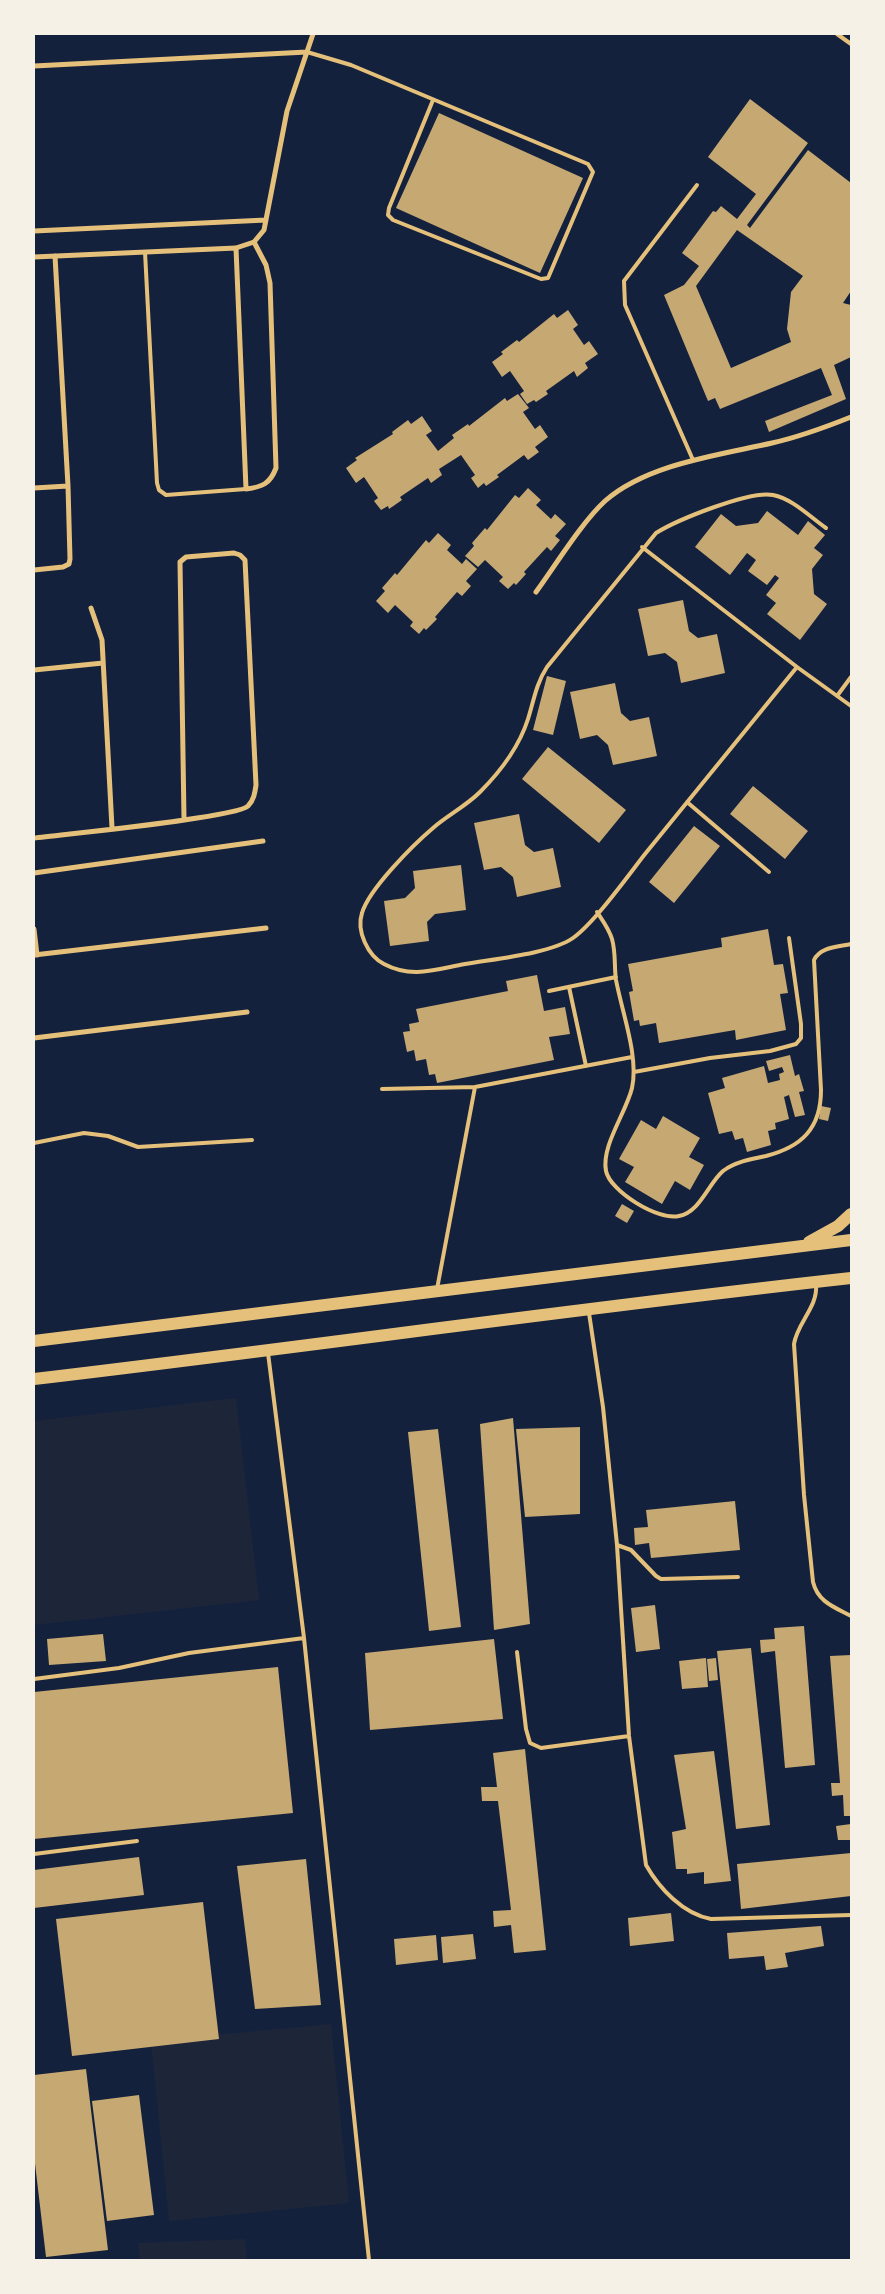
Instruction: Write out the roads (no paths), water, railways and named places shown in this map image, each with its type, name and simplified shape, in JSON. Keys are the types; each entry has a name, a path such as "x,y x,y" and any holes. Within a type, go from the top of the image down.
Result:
{"main road":[{"path":"802,1246 838,1226 851,1214"},
{"path":"34,1341 851,1240"},
{"path":"34,1379 268,1351 588,1308 851,1278"}],"street":[{"path":"34,257 236,248 254,242 264,230 287,111 313,34"},
{"path":"34,66 307,52"},
{"path":"34,231 266,220"},
{"path":"236,248 246,490 262,487 272,480 276,468 270,282 266,265 254,242"},
{"path":"34,570 63,567 69,564 68,486 55,256"},
{"path":"536,592 605,502 635,482 693,460 774,443 851,417"},
{"path":"34,488 68,486"},
{"path":"34,838 184,819 239,811 249,806 254,797 256,784 245,560 240,555 234,553 186,558 180,562 184,819"},
{"path":"92,608 102,640 112,828"},
{"path":"34,670 103,663"},
{"path":"34,873 263,840"},
{"path":"34,929 36,955 266,928"},
{"path":"34,1038 247,1012"}],"lane":[{"path":"837,34 851,44"},
{"path":"307,52 351,65 588,164 593,172 548,278 541,279 532,276 393,220 388,215 389,208 433,100"},
{"path":"693,460 625,305 624,281 697,185"},
{"path":"145,251 157,483 159,490 166,495 246,490"},
{"path":"797,667 688,802 597,912 573,938 552,947 424,973 401,971 377,961 362,938 360,926 362,913 385,878 433,828 470,802 501,768 519,740 528,718 536,688 547,667 642,547 656,533 671,523 709,508 772,495 790,502 826,528"},
{"path":"642,547 797,667 851,706"},
{"path":"837,696 851,677"},
{"path":"688,802 769,872"},
{"path":"597,912 611,936 616,963 616,977 634,1072 630,1095 607,1153 606,1169 608,1177 618,1190 655,1212 667,1216 681,1216 693,1209 717,1177 730,1167 784,1151 795,1145 812,1127 821,1103 822,1090 814,960 817,954 823,950 851,944"},
{"path":"634,1072 710,1058 770,1051 796,1044 801,1038 801,1024 789,938"},
{"path":"549,991 616,977"},
{"path":"570,987 586,1066"},
{"path":"382,1089 475,1087 632,1057"},
{"path":"437,1292 475,1087"},
{"path":"34,1143 84,1133 108,1136 138,1147 252,1140"},
{"path":"816,1282 817,1296 795,1335 794,1344 803,1486 813,1582 816,1593 821,1599 851,1616"},
{"path":"588,1308 603,1407 617,1545 629,1736 643,1858 656,1882 679,1903 701,1917 711,1919 851,1915"},
{"path":"268,1351 304,1638 369,2260"},
{"path":"617,1545 631,1550 661,1579 738,1577"},
{"path":"34,1679 119,1668 189,1653 304,1638"},
{"path":"517,1652 526,1729 530,1743 541,1748 629,1736"},
{"path":"34,1854 137,1841"}]}
